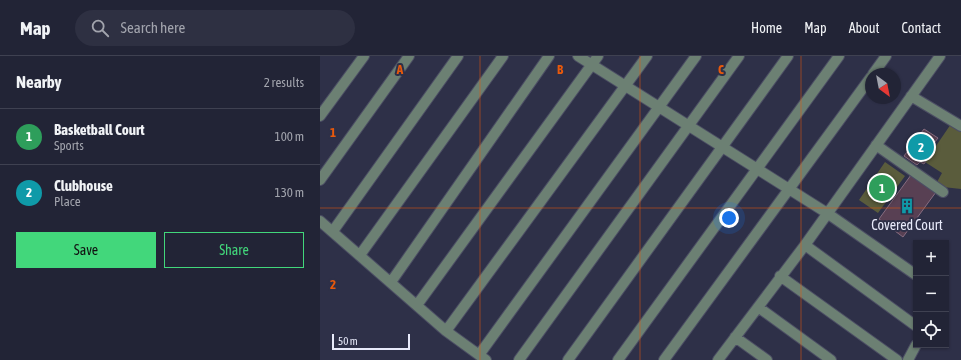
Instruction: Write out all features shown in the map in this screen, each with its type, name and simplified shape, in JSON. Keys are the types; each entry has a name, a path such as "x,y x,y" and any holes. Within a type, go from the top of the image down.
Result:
{"street":[{"path":"320,116 364,56"},
{"path":"320,180 409,56"},
{"path":"333,231 458,56"},
{"path":"360,255 503,56"},
{"path":"390,282 550,56"},
{"path":"578,56 827,213 913,273"},
{"path":"417,305 598,56"},
{"path":"446,331 647,56"},
{"path":"320,221 446,331 482,358 696,56"},
{"path":"519,360 739,56"},
{"path":"568,360 788,56"},
{"path":"618,360 839,56"},
{"path":"877,68 886,56"},
{"path":"718,360 804,245 940,56"},
{"path":"664,360 865,85"},
{"path":"911,96 961,126"},
{"path":"876,145 943,192"},
{"path":"804,245 913,324"},
{"path":"780,276 897,360"},
{"path":"758,307 831,360"},
{"path":"736,337 767,360"},
{"path":"908,360 914,348"}],"green space":[{"path":"953,121 961,126 961,189 943,187 937,182 942,173 925,162"},
{"path":"885,162 905,176 878,213 859,200"}],"building":[{"path":"924,129 938,138 924,156 928,158 924,164 920,162 917,165 904,156"},
{"name":"Covered Court","path":"911,175 936,192 903,237 879,219"}],"place":[{"name":"Clubhouse","path":"921,147"},
{"name":"Basketball Court","path":"882,188"},
{"name":"Covered Court","path":"907,206"}]}
